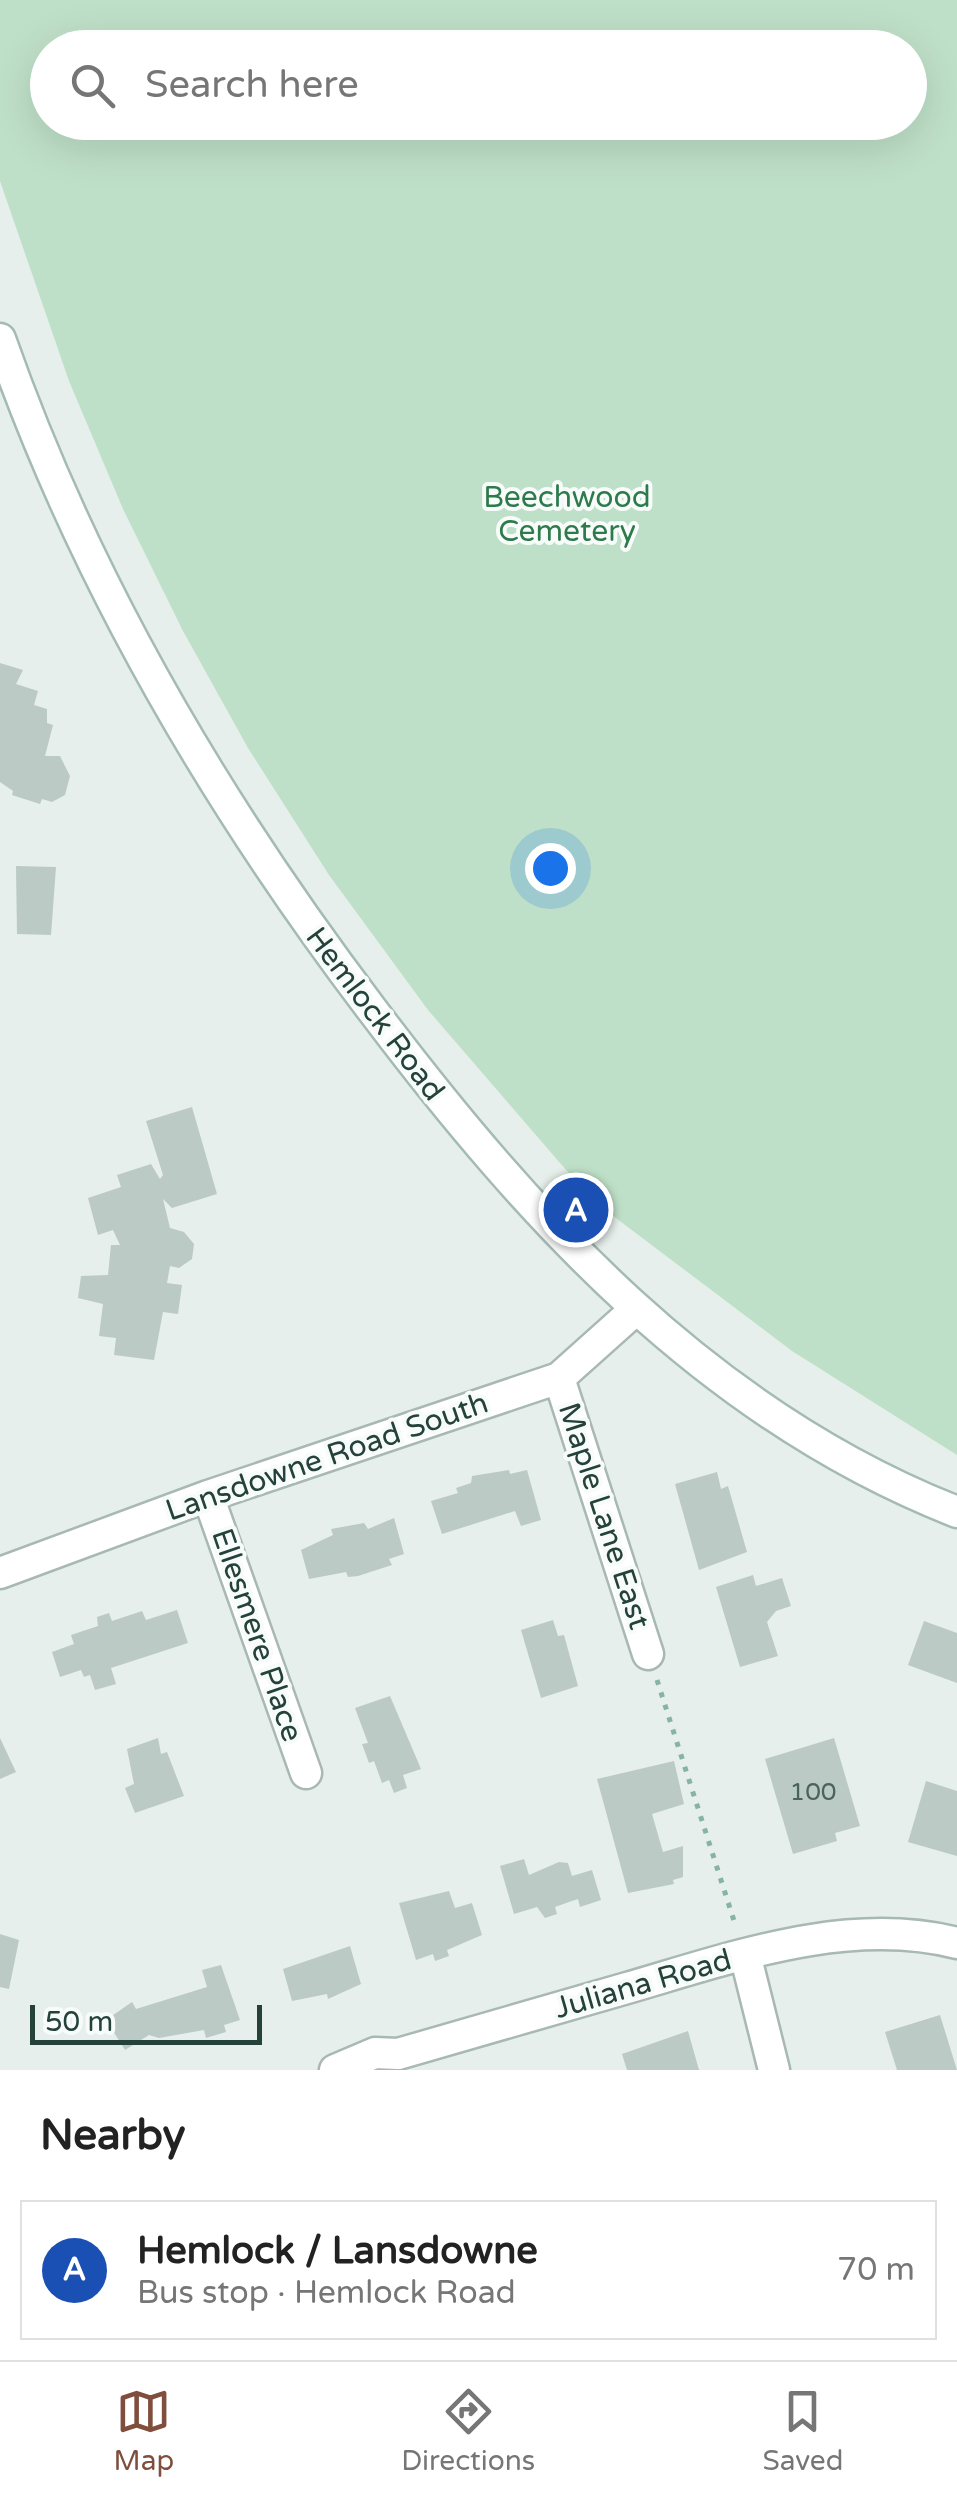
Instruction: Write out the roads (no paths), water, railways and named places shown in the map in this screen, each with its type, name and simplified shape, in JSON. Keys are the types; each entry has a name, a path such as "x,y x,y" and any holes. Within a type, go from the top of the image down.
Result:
{"street":[{"name":"Hemlock Road","path":"0,339 24,407 142,660 284,895 467,1134 544,1221 635,1310 730,1388 922,1498 957,1512"},
{"name":"Lansdowne Road South","path":"0,1572 208,1496 560,1378 635,1310"},
{"name":"Maple Lane East","path":"560,1378 648,1654"},
{"name":"Ellesmere Place","path":"208,1496 306,1773"},
{"name":"Juliana Road","path":"335,2070 375,2053 398,2054 744,1954 829,1936 936,1938 957,1943"},
{"path":"744,1954 774,2070"}],"place":[{"name":"Hemlock / Lansdowne","path":"576,1210"}],"park label":[{"name":"Beechwood Cemetery","path":"567,514"}]}
